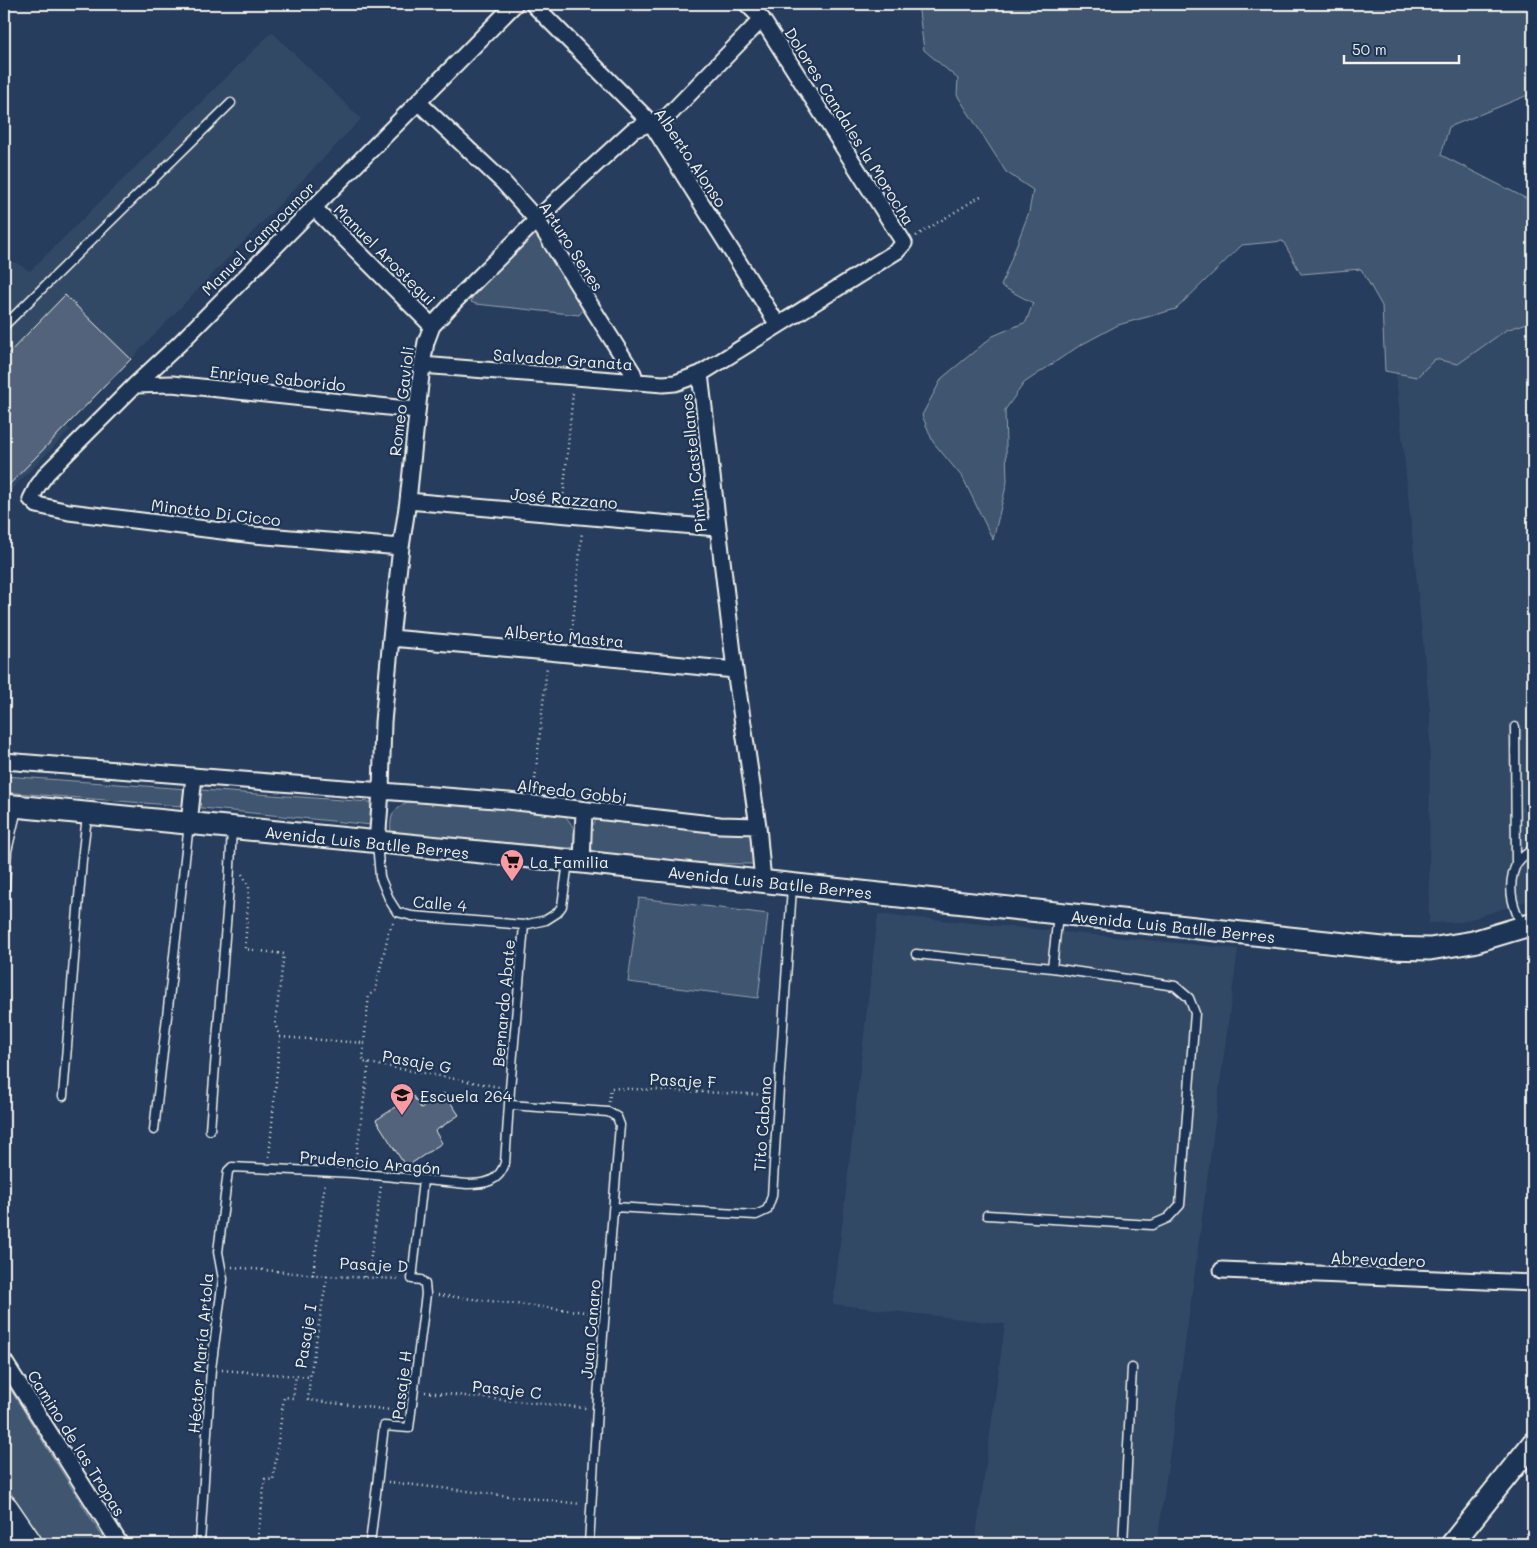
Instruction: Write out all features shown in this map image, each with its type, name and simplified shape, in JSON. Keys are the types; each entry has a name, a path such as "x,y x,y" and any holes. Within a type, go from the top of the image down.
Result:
{"highway":[{"path":"4,1509 28,1544"}],"main road":[{"name":"Avenida Luis Batlle Berres","path":"11,806 575,862 1383,948 1430,948 1473,942 1528,926"},
{"path":"1452,1544 1533,1443"}],"street":[{"name":"Manuel Campoamor","path":"31,500 36,487 47,473 135,384 179,344 515,4"},
{"name":"Alberto Alonso","path":"533,4 651,123 778,325"},
{"name":"Dolores Candales la Morocha","path":"747,4 762,19 904,244"},
{"name":"Romeo Gavioli","path":"377,843 383,722 391,638 408,501 416,410 426,342 432,326 537,220 634,130 667,117 762,19"},
{"name":"Arturo Senes","path":"418,102 502,181 537,220 633,374 636,382"},
{"name":"Manuel Arostegui","path":"313,207 432,326"},
{"name":"Pintin Castellanos","path":"763,882 758,826 735,670 700,374 897,251 904,244"},
{"name":"Salvador Granata","path":"422,365 663,384 675,383 700,374"},
{"name":"Enrique Saborido","path":"135,384 172,384 416,410"},
{"name":"Minotto Di Cicco","path":"31,500 37,505 69,512 254,535 401,547"},
{"name":"José Razzano","path":"408,501 718,528"},
{"name":"Alberto Mastra","path":"391,638 735,670"},
{"name":"Alfredo Gobbi","path":"4,761 532,804 720,825 758,826"},
{"path":"189,824 194,776"},
{"path":"575,862 584,810"},
{"name":"Abrevadero","path":"1222,1270 1533,1283"},
{"name":"Camino de las Tropas","path":"4,1361 120,1544"}],"lane":[{"path":"4,326 231,103"},
{"path":"1515,727 1516,864 1510,892 1513,906 1528,926"},
{"path":"4,900 11,806"},
{"path":"63,1096 82,860 88,814"},
{"path":"154,1130 189,824"},
{"path":"210,1130 232,828"},
{"name":"Calle 4","path":"377,843 380,877 397,912 412,916 524,924"},
{"path":"1516,864 1533,849"},
{"name":"Bernardo Abate","path":"502,1172 506,1163 510,1089 524,924 546,920 557,913 562,906 575,862"},
{"name":"Tito Cabano","path":"614,1207 756,1215 767,1210 772,1196 792,885"},
{"path":"1052,968 1058,913"},
{"path":"916,954 1052,968 1175,986 1188,998 1194,1013 1180,1205 1168,1218 1152,1225 987,1215"},
{"path":"510,1105 608,1112"},
{"name":"Juan Canaro","path":"589,1544 597,1409 620,1126 617,1117 608,1112"},
{"name":"Prudencio Aragón","path":"232,1167 354,1173 467,1184 483,1184 493,1180 502,1172"},
{"name":"Héctor María Artola","path":"200,1544 211,1369 223,1279 218,1252 228,1171 232,1167"},
{"path":"412,1280 423,1180"},
{"name":"Pasaje D","path":"412,1280 421,1280 426,1284 426,1294"},
{"name":"Pasaje H","path":"370,1544 376,1480 384,1426 409,1428 426,1294"},
{"path":"1123,1544 1132,1368"}],"path":[{"path":"904,244 984,194"},
{"path":"562,515 575,378"},
{"path":"569,654 584,517"},
{"path":"532,804 548,652"},
{"path":"231,856 250,887 245,949 284,954 275,1024 280,1037 267,1168"},
{"path":"364,1043 369,995 375,991 389,930 397,912"},
{"name":"Pasaje G","path":"280,1037 364,1043 363,1062 510,1089"},
{"path":"354,1173 369,1063"},
{"name":"Pasaje F","path":"608,1112 611,1088 778,1096"},
{"path":"313,1274 326,1172"},
{"path":"364,1277 364,1269 369,1269 383,1176"},
{"name":"Pasaje D","path":"221,1266 326,1276 412,1280"},
{"name":"Pasaje I","path":"326,1276 308,1400 411,1412"},
{"path":"426,1294 606,1314"},
{"path":"211,1369 310,1377"},
{"name":"Pasaje I","path":"257,1544 265,1479 273,1480 284,1397 293,1398 296,1375"},
{"name":"Pasaje C","path":"414,1391 597,1409"},
{"path":"376,1480 591,1505"}],"shaded area":[{"path":"918,4 1533,4 1533,93 1449,127 1441,155 1533,202 1533,321 1506,330 1458,364 1435,359 1417,377 1385,371 1382,306 1361,269 1301,274 1283,241 1242,245 1176,309 1118,325 1079,346 1024,383 1005,410 1007,482 993,540 963,478 933,442 922,415 942,378 993,336 1026,322 1033,303 1001,286 1029,212 1033,190 1006,172 957,95 958,79 924,50"},
{"path":"272,32 361,119 67,426 70,430 4,497 4,256 30,271"},
{"path":"535,234 539,237 581,305 582,311 579,315 471,302 472,298 530,235"},
{"path":"1533,311 1533,899 1462,922 1429,923 1430,711 1395,366"},
{"path":"4,776 370,802 372,825 182,806 4,792"},
{"path":"414,799 563,814 576,833 575,847 568,848 391,833 391,820 395,811 398,807"},
{"path":"598,817 747,832 753,843 753,864 673,863 593,851 590,845 590,829"},
{"path":"639,898 768,914 758,998 628,982"},
{"path":"878,914 1238,949 1157,1544 975,1544 1005,1324 833,1304"},
{"path":"4,1379 107,1544 44,1544 4,1482"}],"building":[{"path":"65,295 131,359 4,490 4,358"},
{"path":"444,1093 459,1115 435,1131 442,1143 406,1167 376,1120 413,1096 421,1108"}],"place":[{"name":"La Familia","path":"512,882"},
{"name":"Escuela 264","path":"402,1116"}]}
